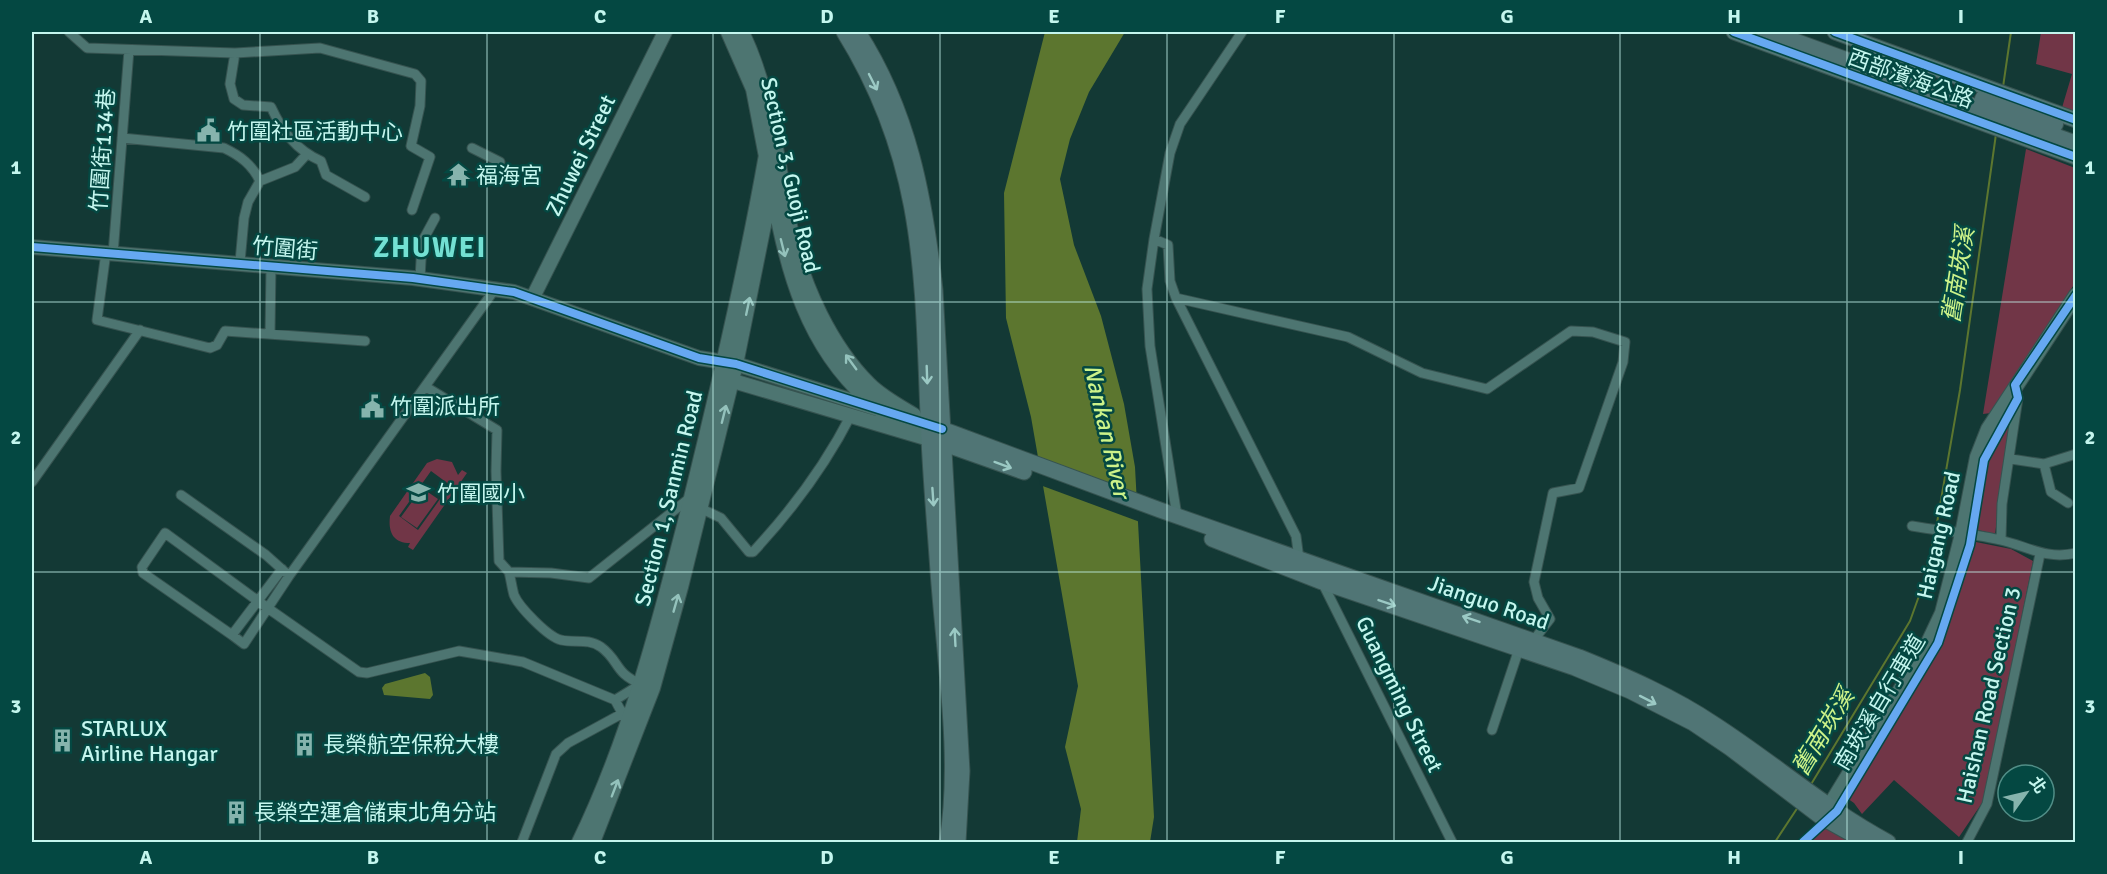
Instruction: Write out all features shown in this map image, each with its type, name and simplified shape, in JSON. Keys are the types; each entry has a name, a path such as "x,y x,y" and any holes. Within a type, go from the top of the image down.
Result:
{"highway":[{"path":"1766,32 2076,145"},
{"path":"1801,32 2076,133"}],"main road":[{"path":"844,32 879,95 896,138 910,190 920,246 962,771 958,843"},
{"path":"858,32 893,98 914,156 922,190 935,290 936,434 951,752 951,818 947,843"},
{"name":"西部濱海公路","path":"1734,32 2076,158"},
{"name":"西部濱海公路","path":"1835,32 2076,120"},
{"path":"936,434 1161,515"},
{"name":"Jianguo Road","path":"1161,515 1178,516 1606,668 1664,694 1716,725 1784,780"},
{"name":"Jianguo Road","path":"1161,515 1322,582 1601,679 1693,723 1784,780"},
{"path":"1784,780 1866,843"},
{"path":"1822,808 1888,843"}],"street":[{"path":"69,32 87,48 235,53 320,48 415,74 421,81 420,106 411,146 430,157 412,210"},
{"name":"Zhuwei Street","path":"533,297 665,32"},
{"name":"Section 3, Guoji Road","path":"728,32 753,89 799,260 818,307 848,358 871,386 936,434"},
{"name":"Section 3, Guoji Road","path":"741,32 762,81 772,155 772,190 789,271 807,319 839,368 865,397 909,432"},
{"path":"1178,516 1150,346 1147,289 1170,153 1180,124 1242,32"},
{"name":"竹圍街134巷","path":"129,50 123,138 110,253 97,320 140,330"},
{"path":"235,53 231,84 234,99 243,105 270,107 281,128 306,155 321,161 327,175 365,197"},
{"path":"123,138 224,148 238,155 253,168 260,182"},
{"path":"472,148 500,162"},
{"path":"240,262 244,218 248,202 260,182 295,167 306,155"},
{"name":"Section 1, Sanmin Road","path":"730,362 754,226 772,155"},
{"name":"Section 1, Sanmin Road","path":"593,843 647,686 700,508 726,379 772,190"},
{"path":"420,279 422,242 435,218"},
{"name":"Guangming Street","path":"1154,239 1168,245 1170,281 1176,298 1296,536 1306,561 1322,582 1452,843"},
{"name":"竹圍街","path":"32,247 240,262 420,279 495,289 533,297 699,358"},
{"path":"270,334 271,265"},
{"path":"232,635 258,601 285,573 426,387 495,289"},
{"name":"Haigang Road","path":"1822,808 1925,649 1942,613 1962,534 1977,457 1988,429 2017,392 2076,295"},
{"path":"1176,298 1347,337 1422,374 1487,388 1571,331 1593,332 1625,342 1623,362 1579,488 1553,493 1534,582 1538,598 1550,619 1533,641"},
{"path":"32,482 140,330 210,348 218,345 225,331 365,341"},
{"path":"699,358 730,362 882,411 936,434"},
{"path":"699,358 726,379 909,432 936,434"},
{"name":"Section 1, Sanmin Road","path":"579,843 628,715 647,686 691,497 726,379"},
{"path":"426,387 497,430 496,471 500,561 509,572 515,597 538,624 559,640 586,640 599,645 607,652 625,678 647,686"},
{"path":"2001,540 2002,504 2011,459 2017,392"},
{"path":"700,508 721,518 749,552 753,552 782,520 831,453 851,415"},
{"path":"2011,459 2044,464 2076,454"},
{"path":"2044,464 2051,492 2068,503"},
{"path":"181,495 285,573"},
{"path":"509,572 551,573 589,578 691,497"},
{"path":"1912,526 2001,540 2040,554 2061,556 2076,553"},
{"path":"285,573 269,609 244,644 143,573 142,567 165,533 269,609 359,672 367,673 459,651 523,662 615,700 628,715 568,743 556,754 522,843"},
{"name":"Haishan Road Section 3","path":"1967,843 1987,804 2040,554"},
{"path":"1492,730 1519,649"},
{"path":"615,700 647,686"}],"shaded area":[{"path":"2041,32 2075,32 2075,117 2061,111 2072,74 2036,64"},
{"path":"2026,149 2075,168 2075,283 1991,413 1983,414"},
{"path":"2005,414 2012,417 1995,534 1969,528 1982,453"},
{"path":"437,459 452,462 458,475 462,470 467,473 413,550 408,547 410,543 399,541 393,536 390,516 427,463","holes":["431,471 450,485 418,530 399,516"]},
{"path":"422,488 438,499 417,528 401,517"},
{"path":"1976,542 2011,549 2033,561 1984,800 1959,837 1894,780 1862,814 1854,803 1844,796 1945,635"},
{"path":"1822,826 1850,842 1806,842"}],"water":[{"name":"Nankan River","path":"1045,32 1125,32 1089,92 1070,139 1060,179 1074,245 1101,316 1124,404 1135,467 1154,817 1150,842 1077,842 1081,809 1065,747 1078,686 1031,417 1006,318 1004,193"},
{"path":"425,673 430,677 433,695 430,699 384,695 382,688 385,684"}],"pier":[{"path":"1035,458 1139,495 1140,522 1040,485"}],"waterway":[{"name":"舊南崁溪","path":"2003,87 2011,32"},
{"name":"舊南崁溪","path":"1937,523 1960,390 1996,134"},
{"name":"舊南崁溪","path":"1810,786 1910,621 1924,582 1934,537"},
{"name":"舊南崁溪","path":"1775,842 1798,807"}],"cycle path":[{"path":"1734,32 2076,157"},
{"path":"1835,32 2076,120"},
{"path":"32,247 413,278 514,292 699,358 736,364 942,429"},
{"name":"南崁溪自行車道","path":"1803,842 1837,811 1938,643 1970,545 1984,460 2018,398 2015,385 2076,295"}],"place":[{"name":"竹圍社區活動中心","path":"209,131"},
{"name":"福海宮","path":"458,175"},
{"name":"竹圍派出所","path":"372,406"},
{"name":"竹圍國小","path":"419,493"},
{"name":"STARLUX Airline Hangar","path":"63,741"},
{"name":"長榮航空保稅大樓","path":"305,744"},
{"name":"長榮空運倉儲東北角分站","path":"236,812"}],"district":[{"name":"ZHUWEI","path":"430,247"}]}
